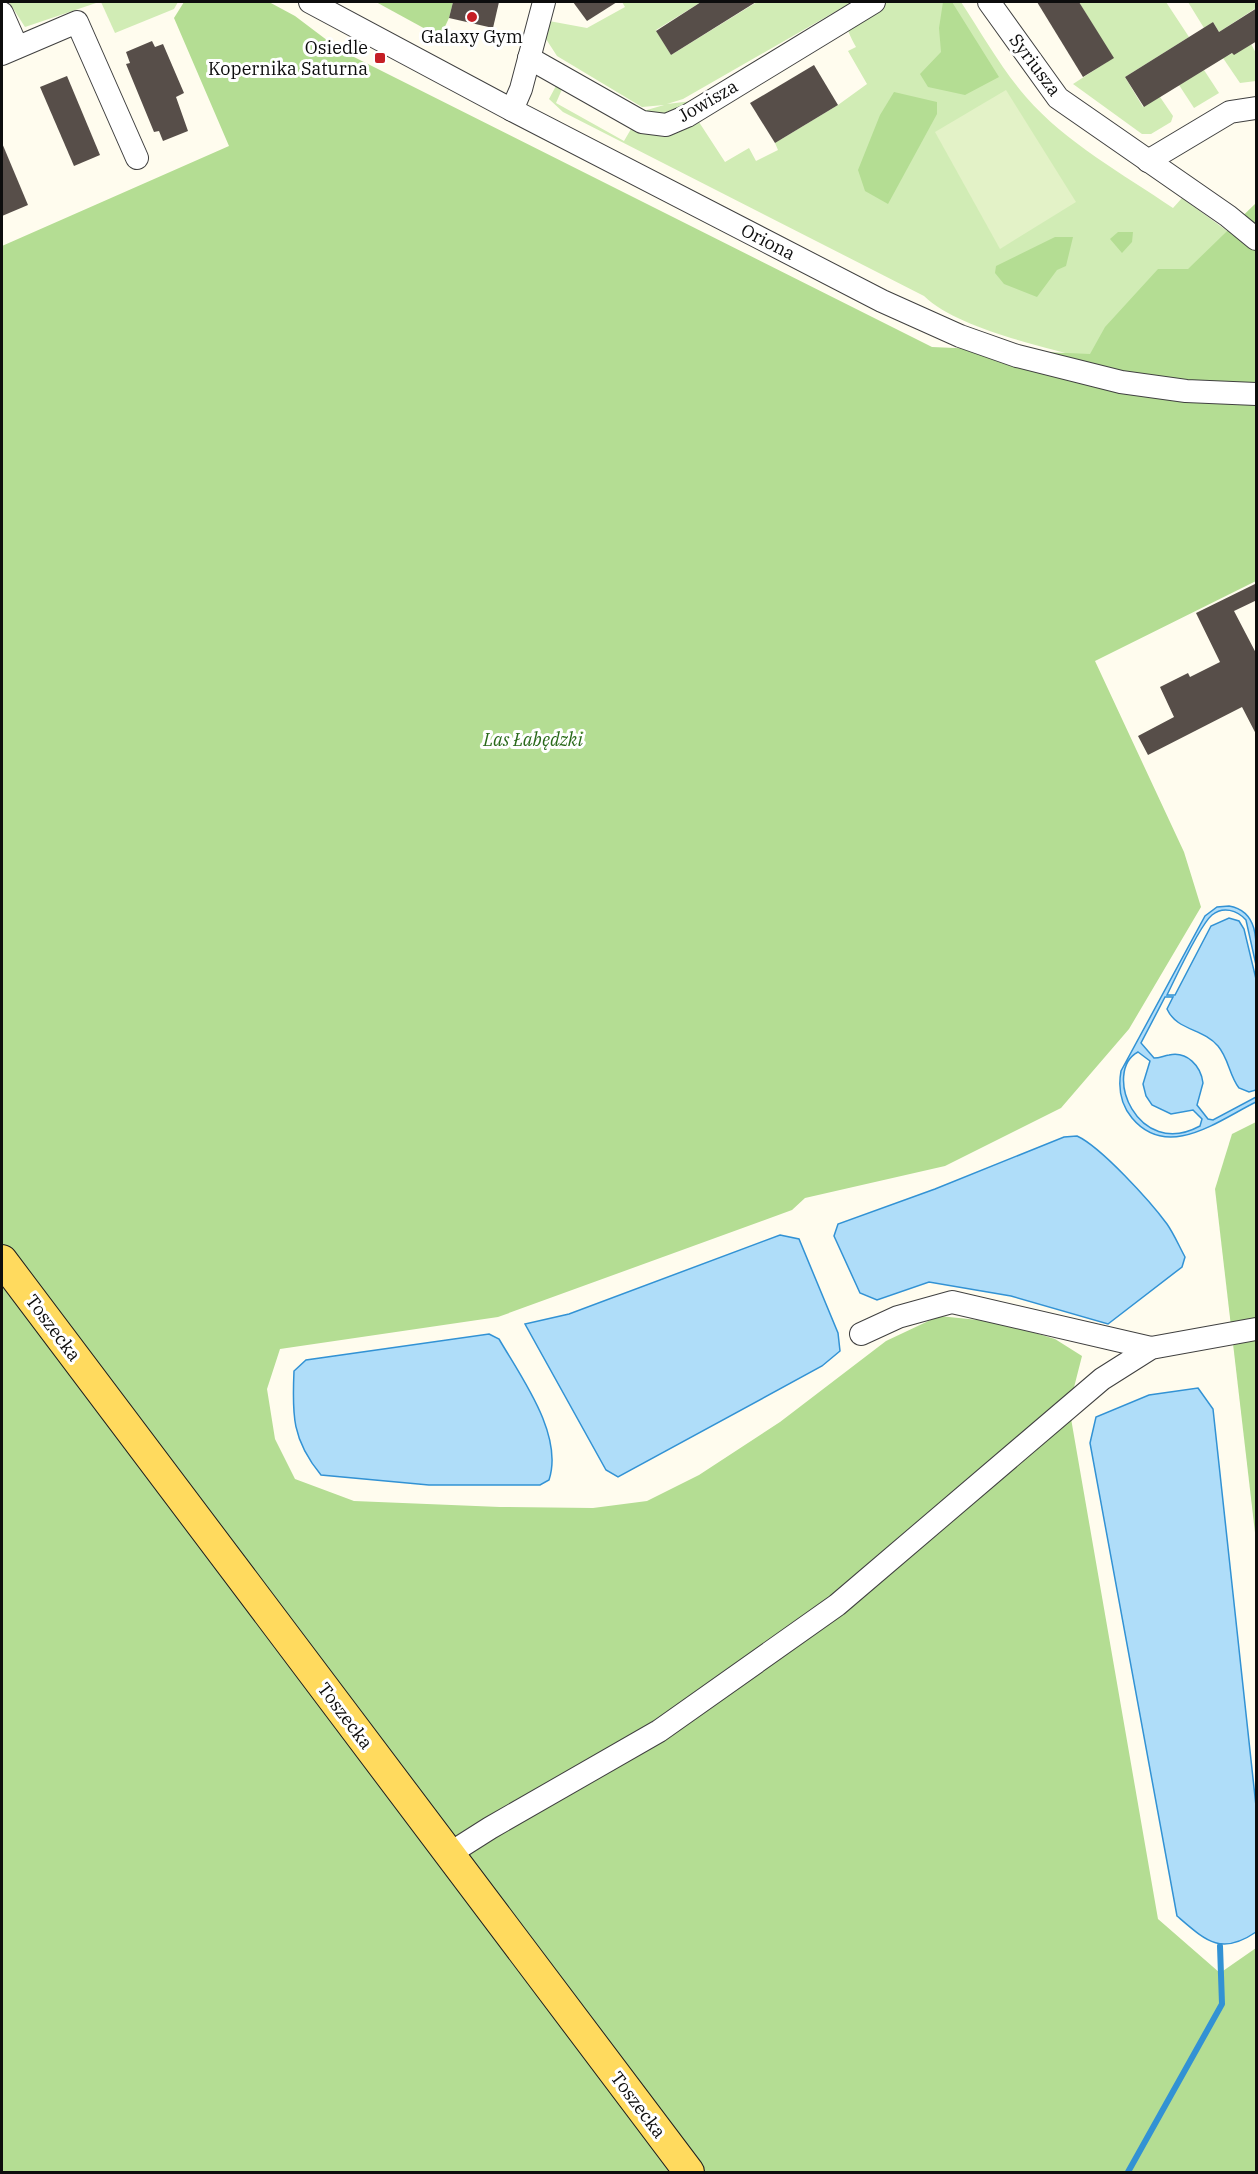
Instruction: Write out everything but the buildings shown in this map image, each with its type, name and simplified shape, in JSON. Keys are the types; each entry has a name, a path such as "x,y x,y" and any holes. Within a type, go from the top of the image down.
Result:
{"main road":[{"name":"Toszecka","path":"2,1260 689,2172"}],"street":[{"name":"Oriona","path":"310,2 512,110 909,314 960,336 1027,359 1121,382 1186,391 1257,394"},
{"path":"512,110 544,2"},
{"name":"Jowisza","path":"529,58 642,122 666,125 687,116 874,2"},
{"name":"Syriusza","path":"989,2 1058,98 1228,216 1257,239"},
{"path":"2,13 9,50 77,22 137,158"},
{"path":"1148,160 1230,112 1257,108"},
{"path":"861,1335 898,1317 952,1302 1151,1347 1257,1329"},
{"path":"449,1854 659,1731 837,1605 1102,1379 1151,1347"}],"green space":[{"path":"9,2 99,2 25,27"},
{"path":"101,2 178,2 174,9 115,33"},
{"name":"Las Łabędzki","path":"184,2 269,2 295,16 340,50 932,347 1090,354 1105,327 1158,269 1188,269 1256,203 1256,581 1095,661 1184,852 1201,907 1129,1029 1061,1108 945,1166 805,1198 792,1210 498,1317 280,1349 267,1389 275,1439 295,1479 354,1501 593,1508 647,1501 699,1475 780,1422 886,1341 939,1316 998,1322 1055,1339 1082,1356 1069,1407 1158,1919 1220,1973 1256,1948 1256,2172 2,2172 2,246 229,146 174,18"},
{"path":"376,2 453,2 449,18 440,37"},
{"path":"622,2 701,2 656,30 671,55 757,2 852,2 683,99 667,104 692,101 667,114 656,115 640,112 664,105 642,107 557,56 546,39 549,21 587,28 625,7"},
{"path":"854,2 961,2 1017,86 1059,129 1096,157 1173,208 1182,198 1245,244 1091,360 1002,335 958,318 939,308 924,296 563,112 549,99 557,84 563,87 556,103 624,141 631,129 664,137 697,119 725,162 749,148 756,161 778,150 775,143 838,105 867,84 848,51 856,47 847,24"},
{"path":"943,2 952,2 999,77 965,95 928,87 920,74 941,52 939,28"},
{"path":"1079,2 1166,2 1189,37 1125,77 1143,107 1160,97 1173,116 1171,122 1151,134 1142,134 1073,84 1113,58"},
{"path":"1188,2 1256,2 1256,8 1219,32 1213,22 1204,28"},
{"path":"1251,44 1256,53 1256,81 1240,83 1223,58"},
{"path":"1204,70 1219,93 1194,108 1179,85"},
{"path":"1006,90 1076,202 1000,249 935,132"},
{"path":"894,92 937,102 937,114 888,204 865,191 858,170 880,115"},
{"path":"1118,232 1133,232 1132,242 1122,253 1110,239"},
{"path":"1055,237 1073,237 1066,266 1057,270 1037,297 1004,284 995,273 996,266"},
{"path":"1256,1122 1256,1541 1215,1189 1232,1134"}],"water":[{"path":"1229,906 1239,909 1251,920 1256,937 1256,965 1246,920 1234,912 1225,910 1216,912 1207,921 1188,952 1167,995 1175,995 1211,926 1229,918 1239,921 1244,929 1256,979 1256,1090 1249,1092 1239,1088 1218,1046 1212,1040 1177,1022 1171,1016 1167,1009 1173,997 1165,997 1141,1043 1154,1058 1176,1054 1192,1061 1203,1083 1197,1105 1208,1119 1213,1120 1256,1097 1256,1102 1194,1133 1177,1137 1161,1136 1146,1130 1128,1113 1121,1096 1121,1071 1205,916 1217,907","holes":["1138,1052 1150,1061 1143,1084 1146,1096 1152,1105 1171,1114 1193,1110 1202,1119 1200,1126 1178,1133 1159,1131 1143,1123 1132,1109 1125,1093 1124,1076 1128,1062"]},
{"path":"1077,1136 1099,1151 1149,1202 1170,1228 1185,1257 1182,1267 1108,1324 1011,1296 929,1282 877,1300 860,1293 834,1236 838,1224 935,1189 1064,1137"},
{"path":"780,1235 799,1239 838,1333 840,1351 822,1366 618,1477 606,1470 525,1324 569,1314"},
{"path":"489,1334 499,1339 528,1388 546,1426 551,1444 552,1463 549,1480 540,1485 429,1485 321,1475 304,1450 294,1414 294,1371 306,1360"},
{"path":"1198,1388 1213,1409 1256,1806 1256,1932 1233,1943 1223,1944 1206,1938 1177,1916 1090,1443 1096,1417 1149,1395"}],"waterway":[{"path":"1128,2172 1222,2004 1220,1946"}],"place":[{"name":"Galaxy Gym","path":"472,17"},
{"name":"Osiedle Kopernika Saturna","path":"380,58"}]}
